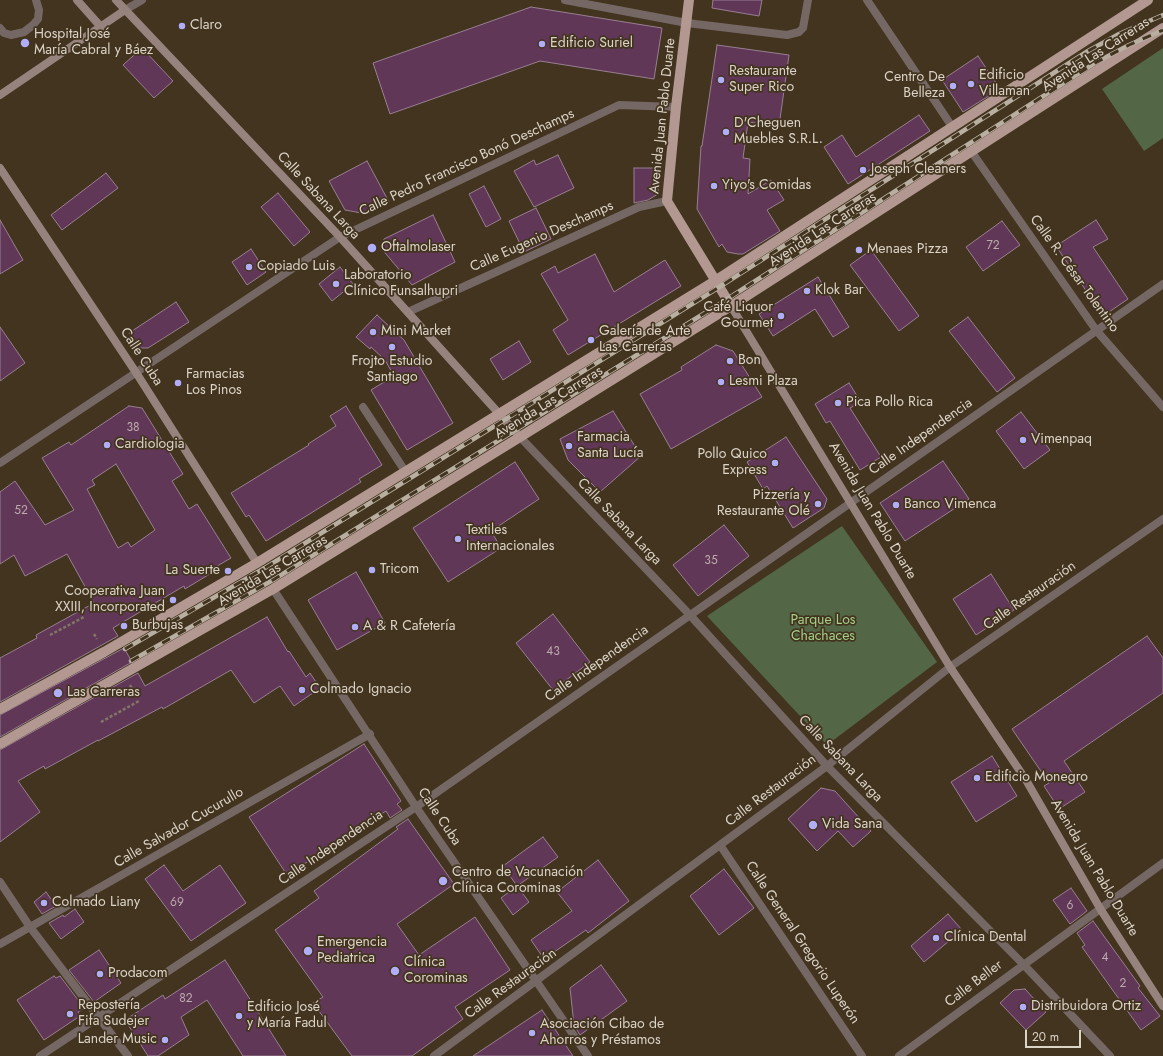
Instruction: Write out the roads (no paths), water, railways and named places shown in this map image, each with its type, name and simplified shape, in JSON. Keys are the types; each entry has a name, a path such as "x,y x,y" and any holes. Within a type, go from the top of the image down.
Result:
{"main road":[{"name":"Avenida Juan Pablo Duarte","path":"689,0 676,107 667,201 731,306"},
{"name":"Avenida Las Carreras","path":"0,709 104,652 257,563 499,414 715,280 953,128 1148,0"},
{"name":"Avenida Las Carreras","path":"0,744 273,589 520,437 731,306 1163,28"}],"street":[{"path":"0,28 4,33 11,35 24,32 38,19 39,10 36,0"},
{"path":"77,0 101,27"},
{"name":"Calle Sabana Larga","path":"116,0 340,237 520,437 689,614 826,766 1023,964 1110,1056"},
{"path":"0,95 142,0"},
{"path":"565,0 687,23 793,34 799,32 803,28 808,0"},
{"path":"867,0 953,128"},
{"name":"Calle Pedro Francisco Bonó Deschamps","path":"0,463 137,374 340,237 619,105 676,107"},
{"name":"Calle R. César Tolentino","path":"971,151 1096,330 1163,407"},
{"name":"Calle Cuba","path":"0,168 137,374 257,563"},
{"name":"Calle Eugenio Deschamps","path":"408,312 639,208 667,201"},
{"name":"Calle Independencia","path":"40,1056 416,807 689,614 1163,284"},
{"name":"Avenida Juan Pablo Duarte","path":"731,306 950,667 1026,780 1101,910 1163,1006"},
{"path":"363,407 405,471"},
{"name":"Calle Restauración","path":"434,1056 826,766 950,667 1163,519"},
{"name":"Calle Cuba","path":"273,589 370,734 416,807 588,1056"},
{"name":"Calle Salvador Cucurullo","path":"0,944 370,734"},
{"name":"Calle General Gregorio Luperón","path":"720,845 862,1056"},
{"name":"Calle Beller","path":"899,1056 1023,964 1101,910 1163,863"},
{"path":"0,882 30,928 128,1056"}],"railway":[{"path":"125,649 268,566 713,291 1088,51 1119,34 1163,15"},
{"path":"131,661 273,580 721,303 1095,63 1129,45 1163,30"}],"place":[{"name":"Claro","path":"182,26"},
{"name":"Hospital José María Cabral y Báez","path":"25,43"},
{"name":"Edificio Suriel","path":"542,44"},
{"name":"Restaurante Super Rico","path":"721,80"},
{"name":"Edificio Villaman","path":"971,84"},
{"name":"Centro De Belleza","path":"953,86"},
{"name":"D'Cheguen Muebles S.R.L.","path":"726,132"},
{"name":"Joseph Cleaners","path":"863,170"},
{"name":"Yiyo's Comidas","path":"714,186"},
{"name":"Oftalmolaser","path":"372,248"},
{"name":"Menaes Pizza","path":"859,250"},
{"name":"Copiado Luis","path":"249,267"},
{"name":"Laboratorio Clínico Funsalhupri","path":"336,284"},
{"name":"Klok Bar","path":"807,291"},
{"name":"Café Liquor Gourmet","path":"781,316"},
{"name":"Mini Market","path":"373,332"},
{"name":"Galería de Arte Las Carreras","path":"591,340"},
{"name":"Frojto Estudio Santiago","path":"392,347"},
{"name":"Bon","path":"730,361"},
{"name":"Lesmi Plaza","path":"721,382"},
{"name":"Farmacias Los Pinos","path":"178,383"},
{"name":"Pica Pollo Rica","path":"838,403"},
{"name":"Vimenpaq","path":"1023,440"},
{"name":"Cardiologia","path":"107,445"},
{"name":"Farmacia Santa Lucía","path":"569,446"},
{"name":"Pollo Quico Express","path":"775,463"},
{"name":"Pizzería y Restaurante Olé","path":"818,504"},
{"name":"Banco Vimenca","path":"896,505"},
{"name":"Textiles Internacionales","path":"458,539"},
{"name":"Tricom","path":"372,570"},
{"name":"La Suerte","path":"228,571"},
{"name":"Cooperativa Juan XXIII, Incorporated","path":"173,600"},
{"name":"Burbujas","path":"124,626"},
{"name":"A & R Cafetería","path":"355,627"},
{"name":"Colmado Ignacio","path":"302,690"},
{"name":"Las Carreras","path":"58,693"},
{"name":"Edificio Monegro","path":"977,778"},
{"name":"Vida Sana","path":"813,825"},
{"name":"Centro de Vacunación Clínica Corominas","path":"443,881"},
{"name":"Colmado Liany","path":"44,903"},
{"name":"Clínica Dental","path":"936,938"},
{"name":"Emergencia Pediatrica","path":"308,951"},
{"name":"Clínica Corominas","path":"395,971"},
{"name":"Prodacom","path":"100,974"},
{"name":"Distribuidora Ortiz","path":"1023,1007"},
{"name":"Repostería Fifa Sudejer","path":"70,1014"},
{"name":"Edificio José y María Fadul","path":"239,1016"},
{"name":"Asociación Cibao de Ahorros y Préstamos","path":"532,1033"},
{"name":"Lander Music","path":"165,1040"}],"park label":[{"name":"Parque Los Chachaces","path":"823,630"}]}
